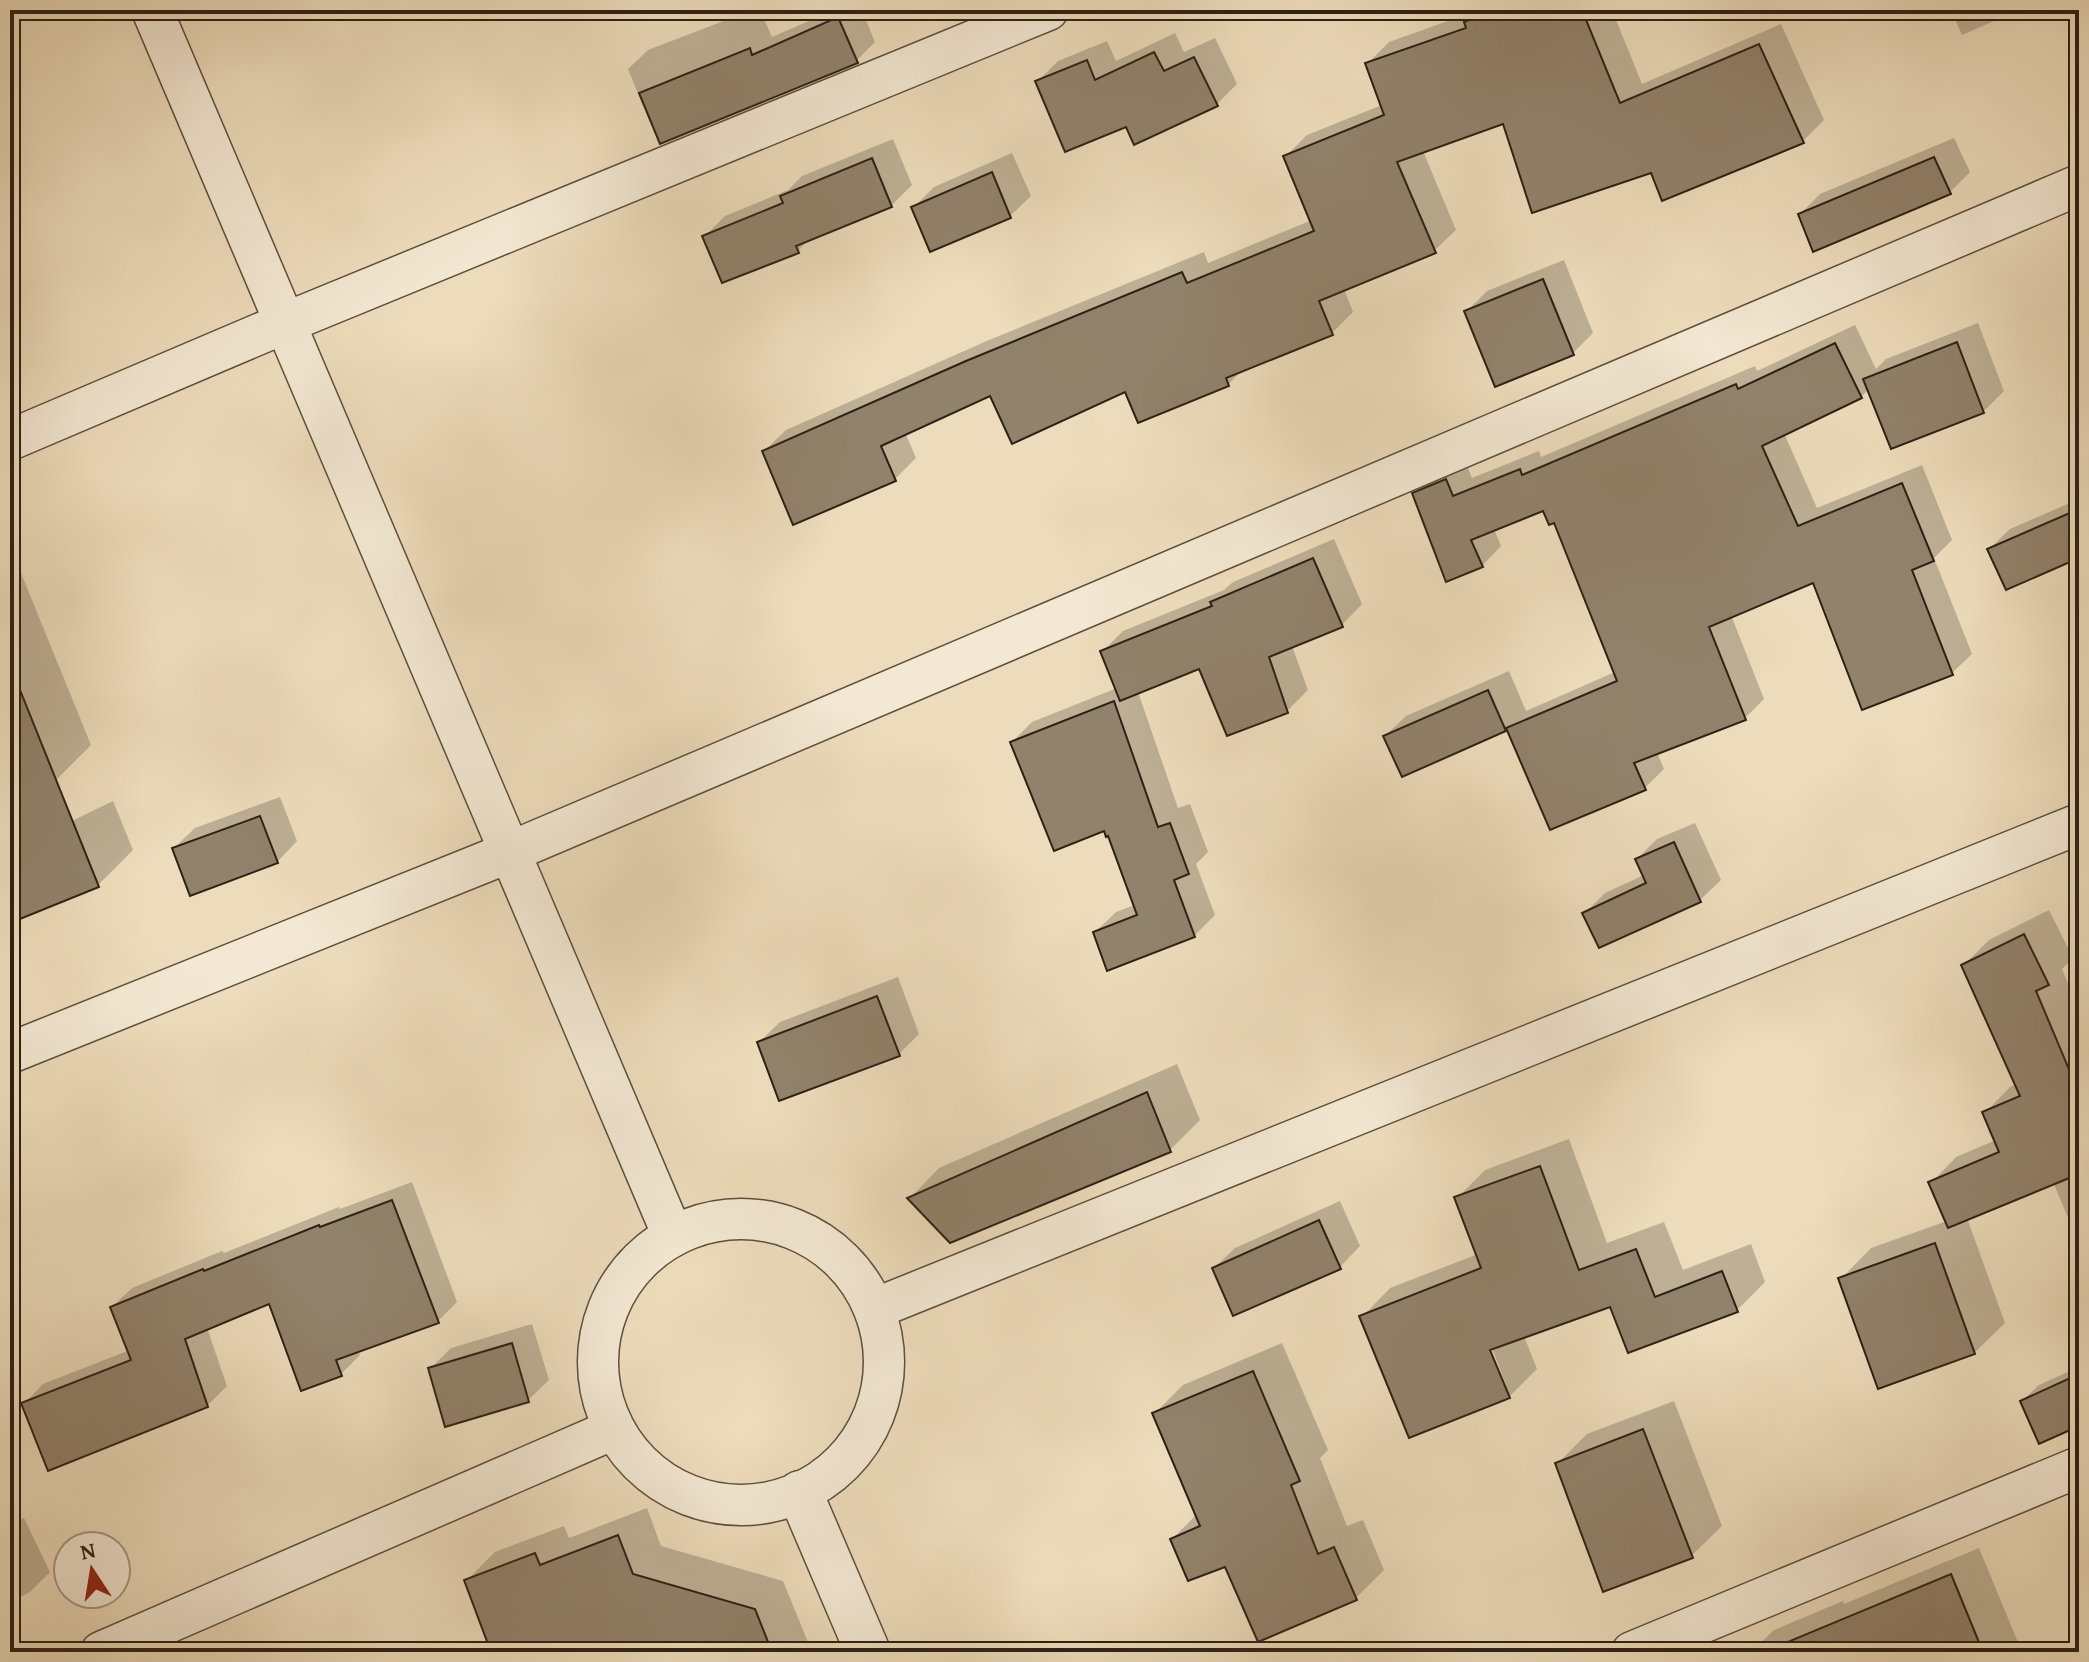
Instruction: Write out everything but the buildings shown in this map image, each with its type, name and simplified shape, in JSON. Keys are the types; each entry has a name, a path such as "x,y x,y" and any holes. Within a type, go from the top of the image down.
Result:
{"street":[{"path":"152,10 673,1236"},
{"path":"10,440 285,323 1048,10"},
{"path":"10,1053 510,852 2079,185"},
{"path":"874,1309 2079,824"},
{"path":"740,1219 774,1223 806,1235 834,1254 858,1279 874,1309 883,1345 883,1381 874,1416 856,1448 831,1474 800,1493 766,1503 730,1505 694,1498 662,1482 634,1459 614,1429 602,1399 597,1368 600,1336 609,1305 625,1278 647,1255 673,1236 706,1224 740,1219"},
{"path":"101,1652 614,1429"},
{"path":"1632,1652 2079,1467"},
{"path":"800,1493 868,1652"}]}
